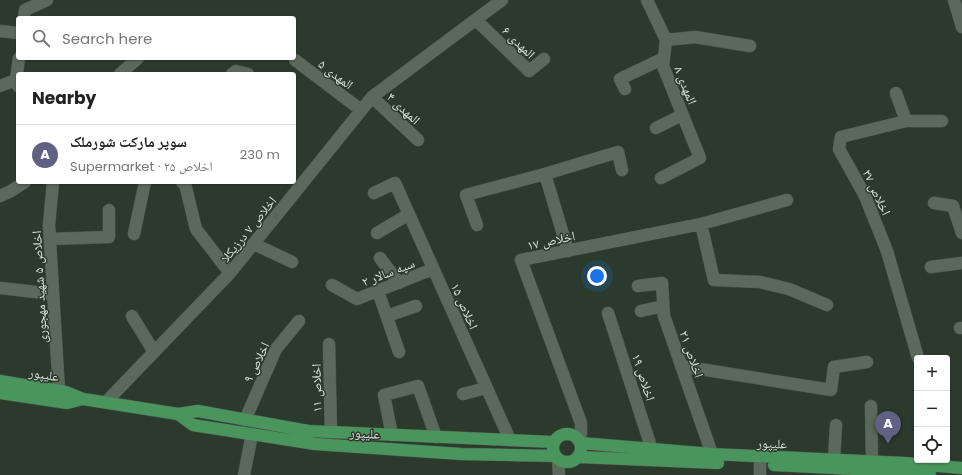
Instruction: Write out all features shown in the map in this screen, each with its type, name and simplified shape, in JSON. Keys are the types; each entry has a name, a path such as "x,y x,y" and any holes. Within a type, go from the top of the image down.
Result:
{"main road":[{"name":"علیپور","path":"0,381 66,392 83,399 178,414 198,411 308,431 554,442"},
{"name":"علیپور","path":"0,393 67,403 83,399"},
{"name":"علیپور","path":"178,414 193,425 323,444 461,454 560,459"},
{"path":"566,434 570,434 580,441 581,452 576,460 560,459 553,446 554,442 561,435 566,434"},
{"name":"علیپور","path":"580,441 652,450 834,460 850,468 872,461 934,467"},
{"name":"علیپور","path":"579,457 760,470 934,467 962,468"}],"street":[{"path":"24,16 25,10 47,0"},
{"path":"647,0 666,40 696,37 750,46"},
{"path":"954,0 962,27"},
{"name":"اخلاص ۷ درزیکلا","path":"106,402 230,273 372,97 476,20 494,2"},
{"name":"المهدی ۶","path":"476,20 529,71 544,59"},
{"path":"0,31 16,33"},
{"name":"المهدی ۸","path":"661,178 700,158 663,66 666,40"},
{"path":"625,89 620,79 664,58"},
{"path":"17,72 18,60"},
{"path":"122,72 136,60"},
{"name":"المهدی ۵","path":"295,60 361,110"},
{"path":"0,86 16,83"},
{"path":"896,93 906,121"},
{"name":"المهدی ۴","path":"372,97 418,140"},
{"path":"656,128 682,115"},
{"name":"اخلاص ۲۷","path":"917,355 887,251 865,196 840,149 841,137 906,121 942,121"},
{"path":"477,225 466,195 545,174 618,152 622,170"},
{"path":"545,174 568,251"},
{"name":"اخلاص ۱۵","path":"374,193 395,183 510,440"},
{"path":"0,196 22,184"},
{"name":"اخلاص ۵ شهید مهجوری","path":"53,184 49,225 59,391"},
{"path":"134,234 145,184"},
{"path":"185,184 196,229 230,273"},
{"name":"اخلاص ۱۷","path":"580,441 581,423 522,260 701,224 787,200"},
{"path":"934,203 953,206 962,233"},
{"path":"50,239 109,237 109,210"},
{"path":"377,232 409,214"},
{"path":"701,224 714,280 760,282 789,290 826,305"},
{"path":"254,244 292,262"},
{"path":"380,258 399,283"},
{"path":"931,267 962,263"},
{"name":"سپه سالار ۲","path":"332,285 357,299 433,269"},
{"name":"اخلاص ۲۱","path":"638,286 662,283 664,316 712,454"},
{"path":"0,288 53,294"},
{"path":"378,291 399,352"},
{"path":"387,316 416,306"},
{"path":"641,311 663,306"},
{"name":"اخلاص ۱۹","path":"608,313 652,450"},
{"path":"132,316 154,352"},
{"name":"اخلاص ۹","path":"245,420 276,349 299,321"},
{"name":"اخلاص ۱۱","path":"329,344 331,432"},
{"path":"681,366 831,390 834,367 867,362"},
{"path":"392,435 384,394 418,386 436,437"},
{"path":"463,394 486,388"},
{"path":"871,406 872,461"},
{"path":"834,460 836,425"},
{"path":"244,475 252,434"},
{"path":"559,475 560,459"},
{"path":"560,459 564,475"}],"place":[{"name":"سوپر مارکت شورملک","path":"888,444"}]}
